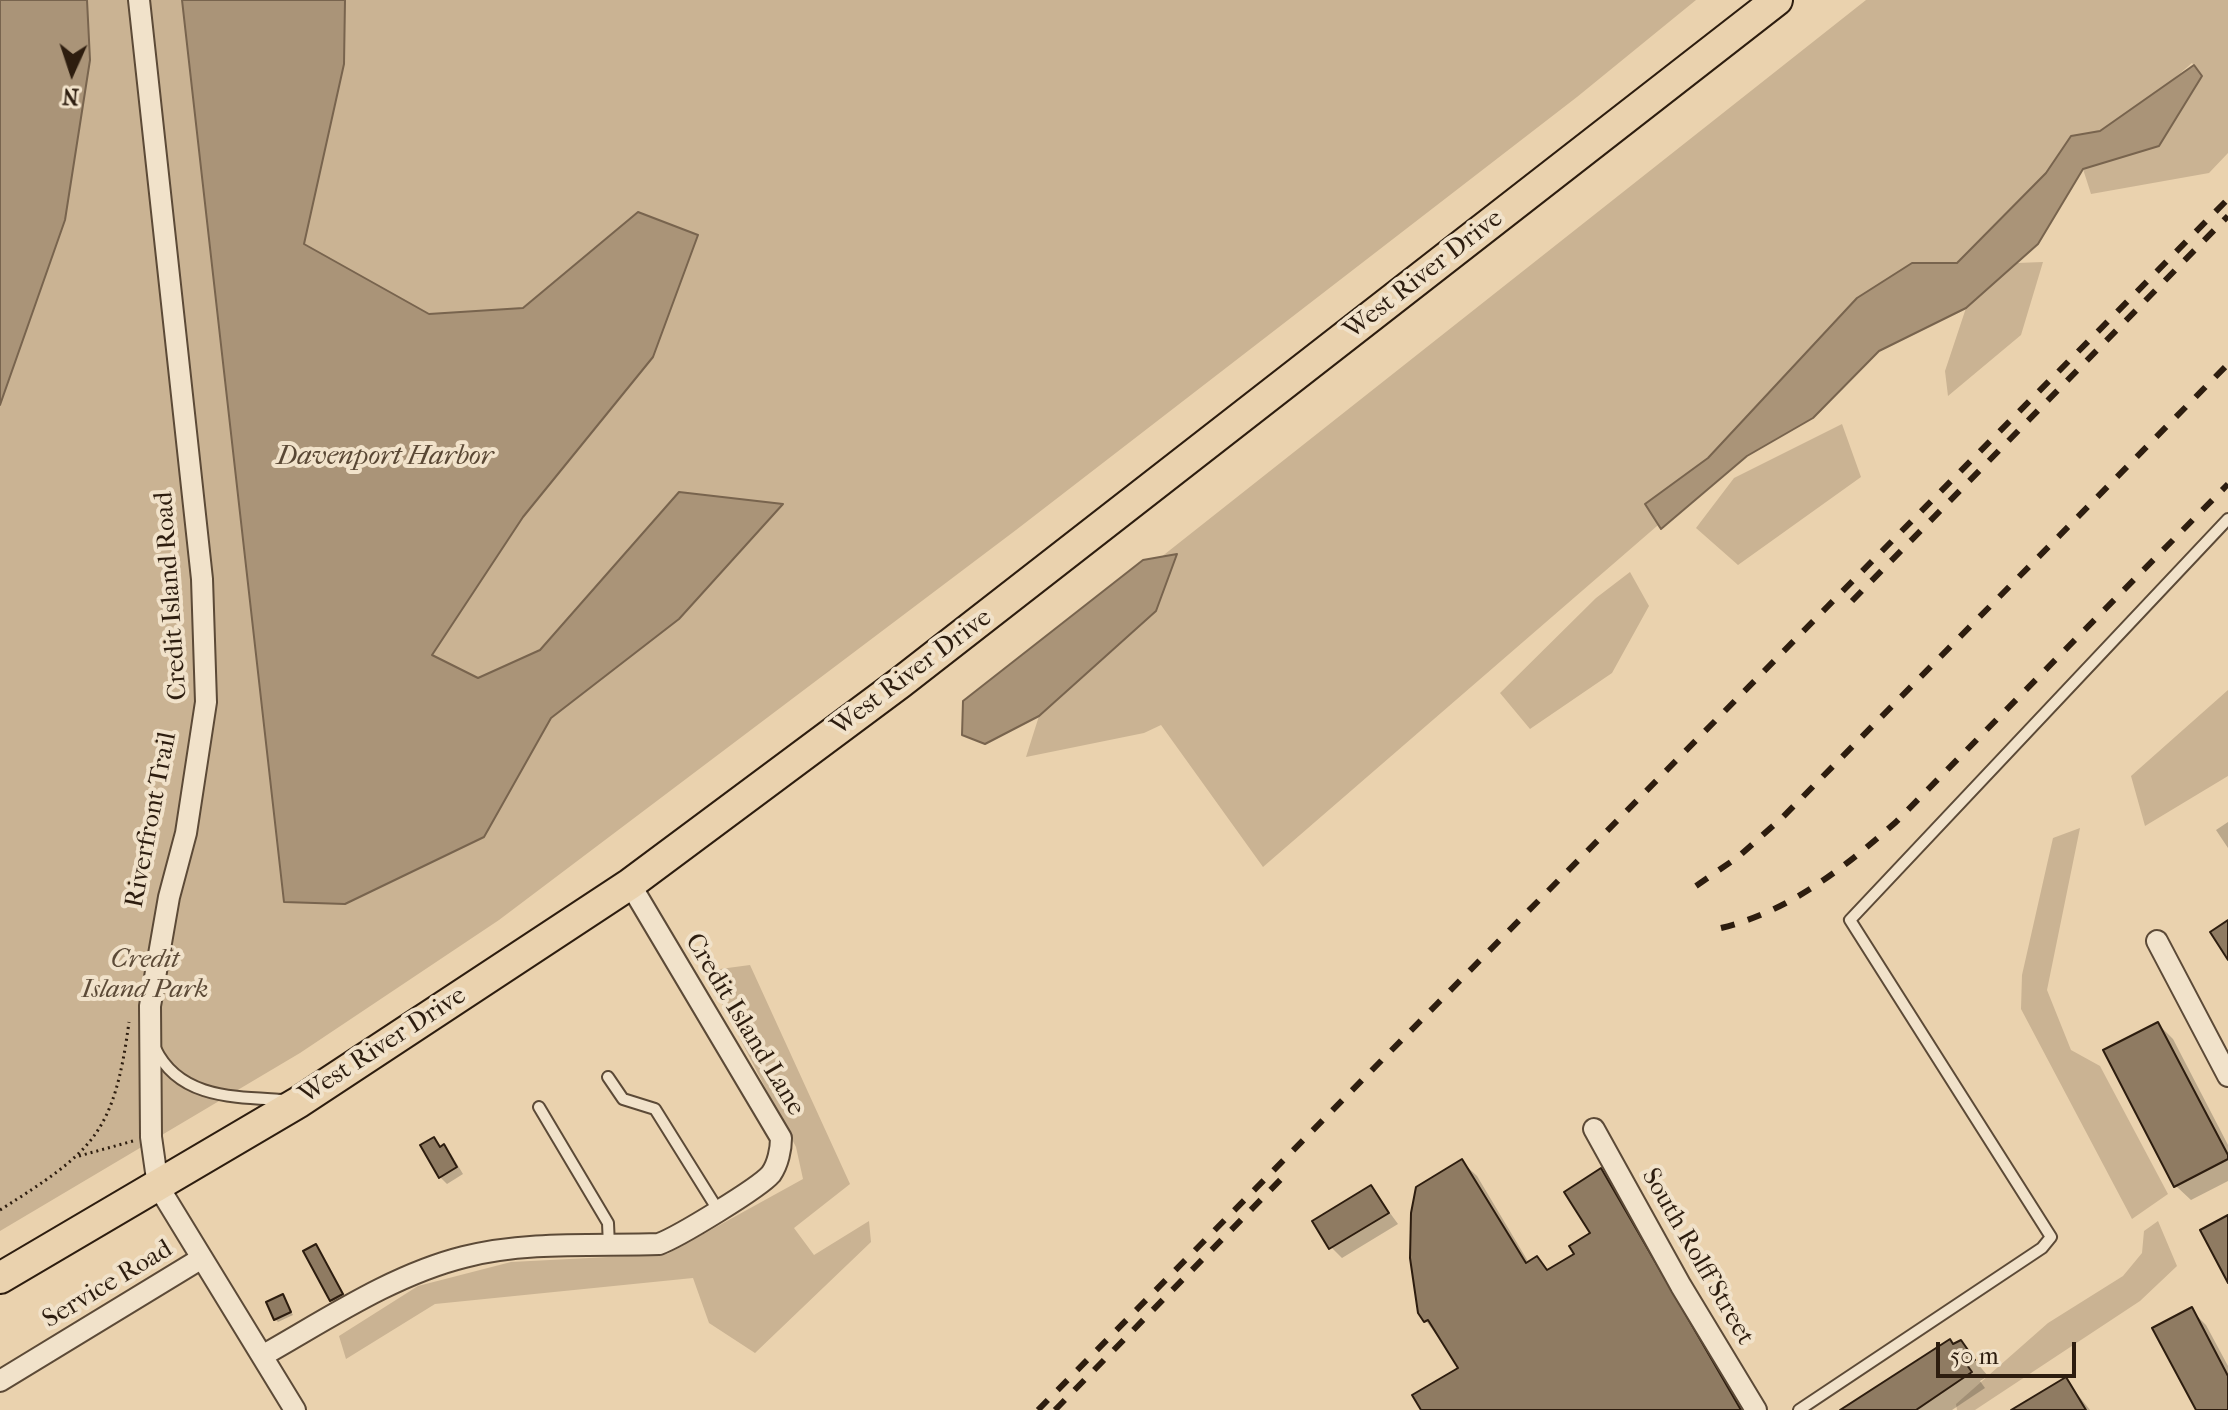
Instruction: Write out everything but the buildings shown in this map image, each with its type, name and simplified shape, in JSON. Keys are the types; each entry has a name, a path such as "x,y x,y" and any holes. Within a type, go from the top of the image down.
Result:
{"main road":[{"name":"West River Drive","path":"0,1278 299,1102 630,884 926,664 1777,0"}],"street":[{"name":"Credit Island Road","path":"139,0 202,579 206,702 186,833 157,955 149,1036 151,1137 158,1186"},
{"name":"Credit Island Lane","path":"262,1356 399,1280 464,1257 507,1250 659,1244 678,1237 771,1174 781,1149 781,1138 630,884"},
{"path":"2157,941 2228,1076"},
{"name":"South Rolff Street","path":"1594,1129 1681,1286 1756,1410"},
{"path":"158,1186 295,1410"},
{"name":"Service Road","path":"0,1381 202,1258"}],"lane":[{"path":"1799,1410 2042,1248 2051,1237 1850,920 2228,519"},
{"path":"149,1036 163,1065 188,1085 215,1095 299,1102"},
{"path":"608,1077 623,1099 655,1109 718,1210"},
{"path":"539,1107 608,1223 609,1246"}],"path":[{"path":"0,1210 79,1156 94,1140 122,1076 131,1010"},
{"path":"79,1156 151,1137"}],"green space":[{"name":"Credit Island Park","path":"87,0 182,0 284,901 484,837 551,718 679,619 783,504 679,492 540,650 478,678 431,655 523,517 638,213 523,308 429,315 303,244 344,64 345,0 1696,0 1577,97 1016,530 499,920 300,1053 0,1231 0,405"},
{"path":"1866,0 2228,0 2228,153 2209,173 2091,194 2083,169 2159,146 2202,76 2192,63 1263,867 1161,725 1144,733 1026,757 1039,716 1109,653 1084,618"},
{"path":"2043,262 2021,335 1948,396 1945,371 1966,308 2017,263"},
{"path":"1842,424 1861,477 1738,565 1696,528 1734,478"},
{"path":"1630,572 1649,606 1612,673 1530,729 1500,693 1596,598"},
{"path":"2228,690 2228,776 2145,826 2131,776"},
{"path":"2080,828 2047,990 2071,1050 2100,1066 2168,1194 2132,1219 2021,1009 2022,975 2053,838"},
{"path":"750,965 850,1184 794,1228 814,1255 869,1221 871,1242 755,1353 709,1323 693,1278 435,1304 346,1359 339,1336 418,1286 511,1262 667,1254 803,1179 796,1147 705,971"},
{"path":"2158,1221 2177,1266 2140,1301 1975,1410 1957,1410 1956,1404 2048,1323 2123,1276 2142,1253 2144,1231"}],"water":[{"path":"0,0 87,0 90,60 65,220 0,405"},
{"name":"Davenport Harbor","path":"182,0 345,0 344,64 304,244 429,314 523,308 638,212 698,235 653,357 523,517 432,655 478,678 540,650 679,492 783,504 679,619 551,718 484,837 345,904 284,902"},
{"path":"2194,65 2202,76 2159,146 2083,169 2038,244 1966,308 1879,351 1813,418 1747,456 1661,529 1645,504 1708,458 1857,298 1912,263 1957,263 2046,173 2071,136 2100,131"},
{"path":"1177,554 1156,611 1039,716 985,744 962,735 963,701 1143,560"}],"railway":[{"path":"1038,1410 2228,199"},
{"path":"1852,601 2228,216"},
{"path":"1696,886 1738,857 1783,817 2228,364"},
{"path":"1721,928 1770,911 1815,886 1896,822 2228,484"},
{"path":"1055,1410 1290,1170"}]}
